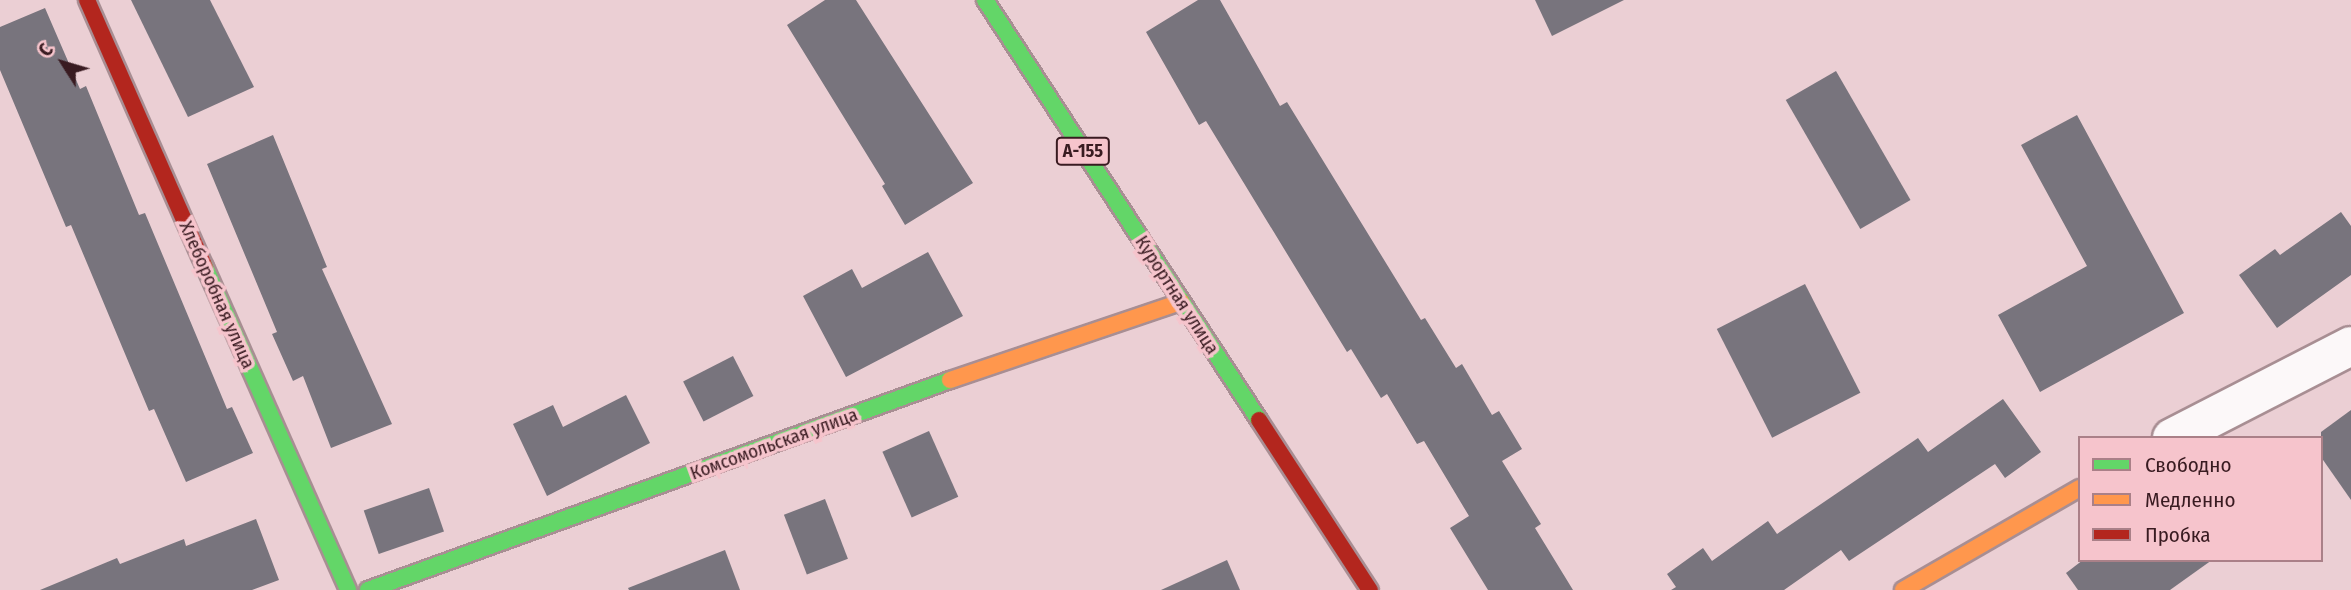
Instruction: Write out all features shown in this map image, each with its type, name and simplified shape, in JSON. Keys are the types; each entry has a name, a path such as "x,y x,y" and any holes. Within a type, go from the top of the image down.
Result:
{"street":[{"name":"Хлеборобная улица","path":"87,0 348,590"},
{"name":"Курортная улица","path":"985,0 1370,590"},
{"name":"Комсомольская улица","path":"368,590 1059,341 1181,302"},
{"path":"2176,436 2351,346"},
{"path":"1903,590 2078,489"}],"building":[{"path":"131,0 210,0 254,87 188,117"},
{"path":"825,0 856,0 973,183 905,225 882,186 885,184 787,25"},
{"path":"1198,0 1220,0 1280,106 1287,102 1421,320 1425,318 1456,368 1462,364 1492,415 1499,411 1522,449 1502,461 1541,524 1535,528 1573,590 1488,590 1450,528 1469,516 1424,441 1417,444 1387,394 1381,398 1351,349 1347,352 1206,121 1199,125 1146,32"},
{"path":"1535,0 1624,0 1552,36"},
{"path":"45,8 80,89 86,86 139,215 145,213 227,409 232,407 253,453 186,482 154,409 149,411 71,225 66,227 0,70 0,27"},
{"path":"1836,71 1910,200 1860,229 1786,100"},
{"path":"2077,115 2184,313 2040,392 1998,315 2087,266 2021,145"},
{"path":"273,135 327,267 322,269 392,424 331,448 303,376 293,381 272,334 277,332 207,164"},
{"path":"2341,212 2351,226 2351,275 2277,328 2239,275 2275,249 2280,255"},
{"path":"928,252 963,316 846,377 803,296 852,269 862,288"},
{"path":"1805,284 1860,393 1772,438 1717,329"},
{"path":"733,356 753,396 704,422 683,381"},
{"path":"626,395 650,443 547,496 513,424 553,405 563,427"},
{"path":"2003,399 2041,452 2005,478 1995,464 1849,561 1841,550 1784,590 1671,590 1676,587 1667,574 1703,548 1712,561 1768,521 1777,534 1918,438 1928,452"},
{"path":"2351,410 2351,500 2323,460 2321,432"},
{"path":"929,431 958,497 912,518 882,452"},
{"path":"429,488 444,531 379,554 364,510"},
{"path":"825,499 848,559 807,575 784,515"},
{"path":"256,519 279,580 252,590 40,590 117,558 120,564 184,539 186,546"},
{"path":"725,550 740,590 628,588"},
{"path":"1227,560 1240,590 1161,590"},
{"path":"2080,562 2209,562 2170,590 2078,590 2066,573"}],"traffic: fast":[{"path":"985,0 1259,420"},
{"path":"205,267 348,590"},
{"path":"368,590 950,380"}],"traffic: slow":[{"path":"950,380 1181,302"},
{"path":"1903,590 2078,489"}],"traffic: jam":[{"path":"87,0 205,267"},
{"path":"1259,420 1370,590"}]}
